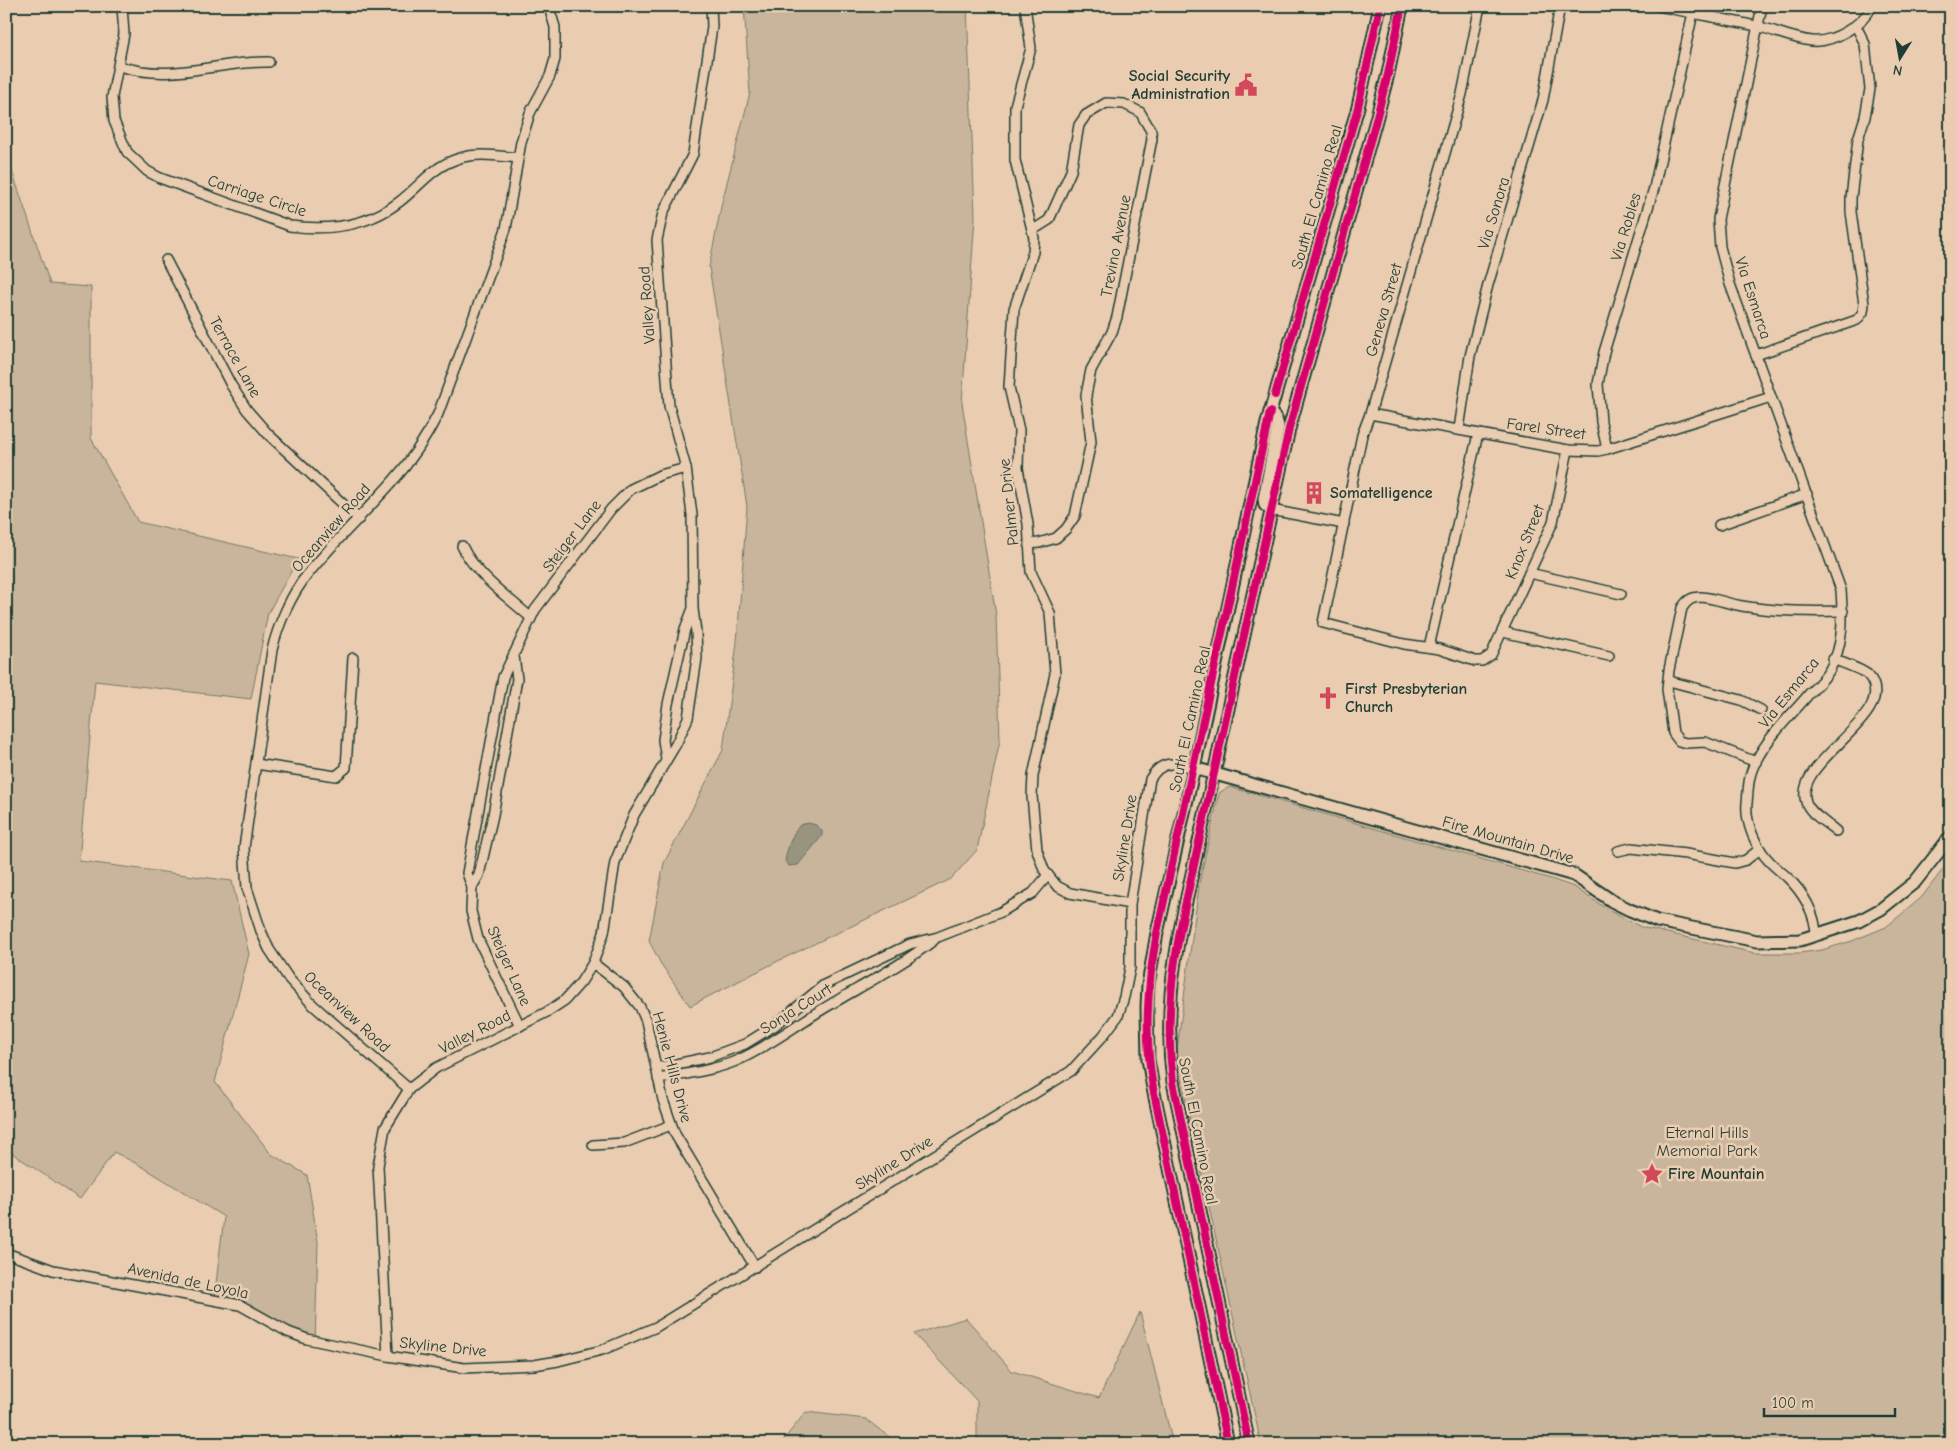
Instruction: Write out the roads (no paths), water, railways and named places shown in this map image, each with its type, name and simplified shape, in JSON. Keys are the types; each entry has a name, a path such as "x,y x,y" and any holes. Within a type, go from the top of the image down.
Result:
{"main road":[{"name":"South El Camino Real","path":"1228,1444 1148,1059 1147,1007 1152,962 1270,412 1358,107 1380,6"},
{"name":"South El Camino Real","path":"1248,1444 1175,1092 1169,1052 1170,990 1174,956 1296,402 1379,111 1402,6"},
{"path":"1270,412 1276,419 1278,426 1264,499 1265,505 1271,510"},
{"name":"Fire Mountain Drive","path":"1194,768 1574,875 1612,901 1657,921 1756,941 1800,940 1859,922 1881,909 1915,882 1951,836"}],"street":[{"name":"Carriage Circle","path":"122,6 124,34 112,97 114,121 127,152 147,171 174,183 290,226 310,229 331,228 362,222 399,202 435,169 457,158 482,155 518,158"},
{"name":"Valley Road","path":"388,1356 380,1172 378,1166 385,1128 409,1089 436,1068 547,1012 565,1000 581,982 593,963 604,933 615,862 634,815 676,744 688,718 696,658 696,632 693,609 692,515 686,468 669,406 657,240 663,213 693,154 712,27 711,6"},
{"name":"Palmer Drive","path":"1025,6 1031,48 1015,106 1015,160 1034,230 1033,252 1014,309 1009,387 1020,430 1018,468 1028,524 1031,572 1050,612 1055,674 1033,776 1037,850 1044,870 1057,886 1070,893 1130,904"},
{"name":"Geneva Street","path":"1429,647 1404,644 1323,623 1362,435 1370,414 1462,94 1480,6"},
{"name":"Via Sonora","path":"1459,429 1470,356 1488,286 1543,100 1560,6"},
{"path":"1658,6 1758,26 1813,41 1841,35 1856,26 1869,13 1872,6"},
{"name":"Via Esmarca","path":"1762,6 1718,219 1720,247 1730,284 1841,590 1843,611 1842,631 1829,671 1772,737 1756,762 1751,774 1747,805 1751,829 1760,849 1769,862 1789,878 1804,895 1816,925 1816,936"},
{"name":"Via Robles","path":"1607,449 1601,422 1598,384 1604,352 1648,202 1654,188 1692,13"},
{"name":"Oceanview Road","path":"409,1089 313,1005 289,979 269,949 260,930 247,888 244,848 276,633 286,610 307,575 395,479 425,439 438,414 506,229 518,158 530,114 550,76 555,59 555,27 551,14"},
{"path":"1756,355 1857,320 1863,312 1864,304 1850,198 1858,139 1865,117 1870,89 1865,44 1856,26"},
{"path":"119,66 137,71 166,73 206,69 244,61 269,62"},
{"name":"Trevino Avenue","path":"1029,544 1056,538 1066,529 1075,516 1091,442 1086,395 1091,370 1112,332 1117,317 1152,139 1151,131 1140,112 1124,104 1106,103 1086,115 1079,125 1071,172 1049,220 1034,230"},
{"name":"Terrace Lane","path":"166,260 231,385 247,410 268,434 359,518"},
{"name":"Farel Street","path":"1370,414 1568,450 1598,451 1771,397"},
{"path":"1429,647 1478,434"},
{"name":"Knox Street","path":"1429,647 1482,662 1492,655 1553,522 1568,450"},
{"name":"Steiger Lane","path":"520,1026 478,939 471,911 472,887 467,873 503,677 535,610 611,509 631,489 660,475 686,468"},
{"path":"1719,525 1807,494"},
{"path":"1271,510 1344,524"},
{"path":"462,546 469,560 478,570 531,618"},
{"path":"1529,573 1621,594"},
{"path":"1756,762 1704,742 1686,743 1679,741 1673,733 1667,690 1669,670 1682,608 1686,601 1700,597 1743,606 1794,612 1843,611"},
{"name":"Valley Road","path":"666,760 663,740 668,704 685,629 693,609"},
{"path":"1503,632 1609,656"},
{"name":"Steiger Lane","path":"472,887 479,875 493,815 517,679 514,655"},
{"path":"256,764 336,776 346,768 353,658"},
{"path":"1833,659 1867,674 1874,684 1875,694 1870,708 1810,776 1805,796 1806,804 1812,812 1836,831"},
{"path":"1669,681 1740,700 1761,710"},
{"name":"Skyline Drive","path":"388,1356 472,1368 534,1365 602,1350 656,1327 1070,1072 1103,1036 1118,1016 1124,997 1130,968 1130,904 1150,779 1156,769 1172,763 1194,768"},
{"path":"1618,851 1632,848 1736,863 1746,860 1760,849"},
{"name":"Sonja Court","path":"656,1068 710,1057 745,1044 774,1026 824,985 910,944 938,937 1001,912 1033,893 1048,875"},
{"name":"Sonja Court","path":"658,1080 720,1066 768,1045 816,1013 914,956 938,937"},
{"name":"Henie Hills Drive","path":"593,963 624,987 640,1007 646,1021 658,1080 671,1125 754,1267"},
{"path":"593,1145 624,1143 671,1125"},
{"name":"Avenida de Loyola","path":"6,1253 53,1270 240,1305 288,1332 307,1339 388,1356"}],"place":[{"name":"Social Security Administration","path":"1246,85"},
{"name":"Somatelligence","path":"1314,493"},
{"name":"First Presbyterian Church","path":"1328,698"},
{"name":"Fire Mountain","path":"1652,1174"}],"park label":[{"name":"Eternal Hills Memorial Park","path":"1707,1142"}]}
